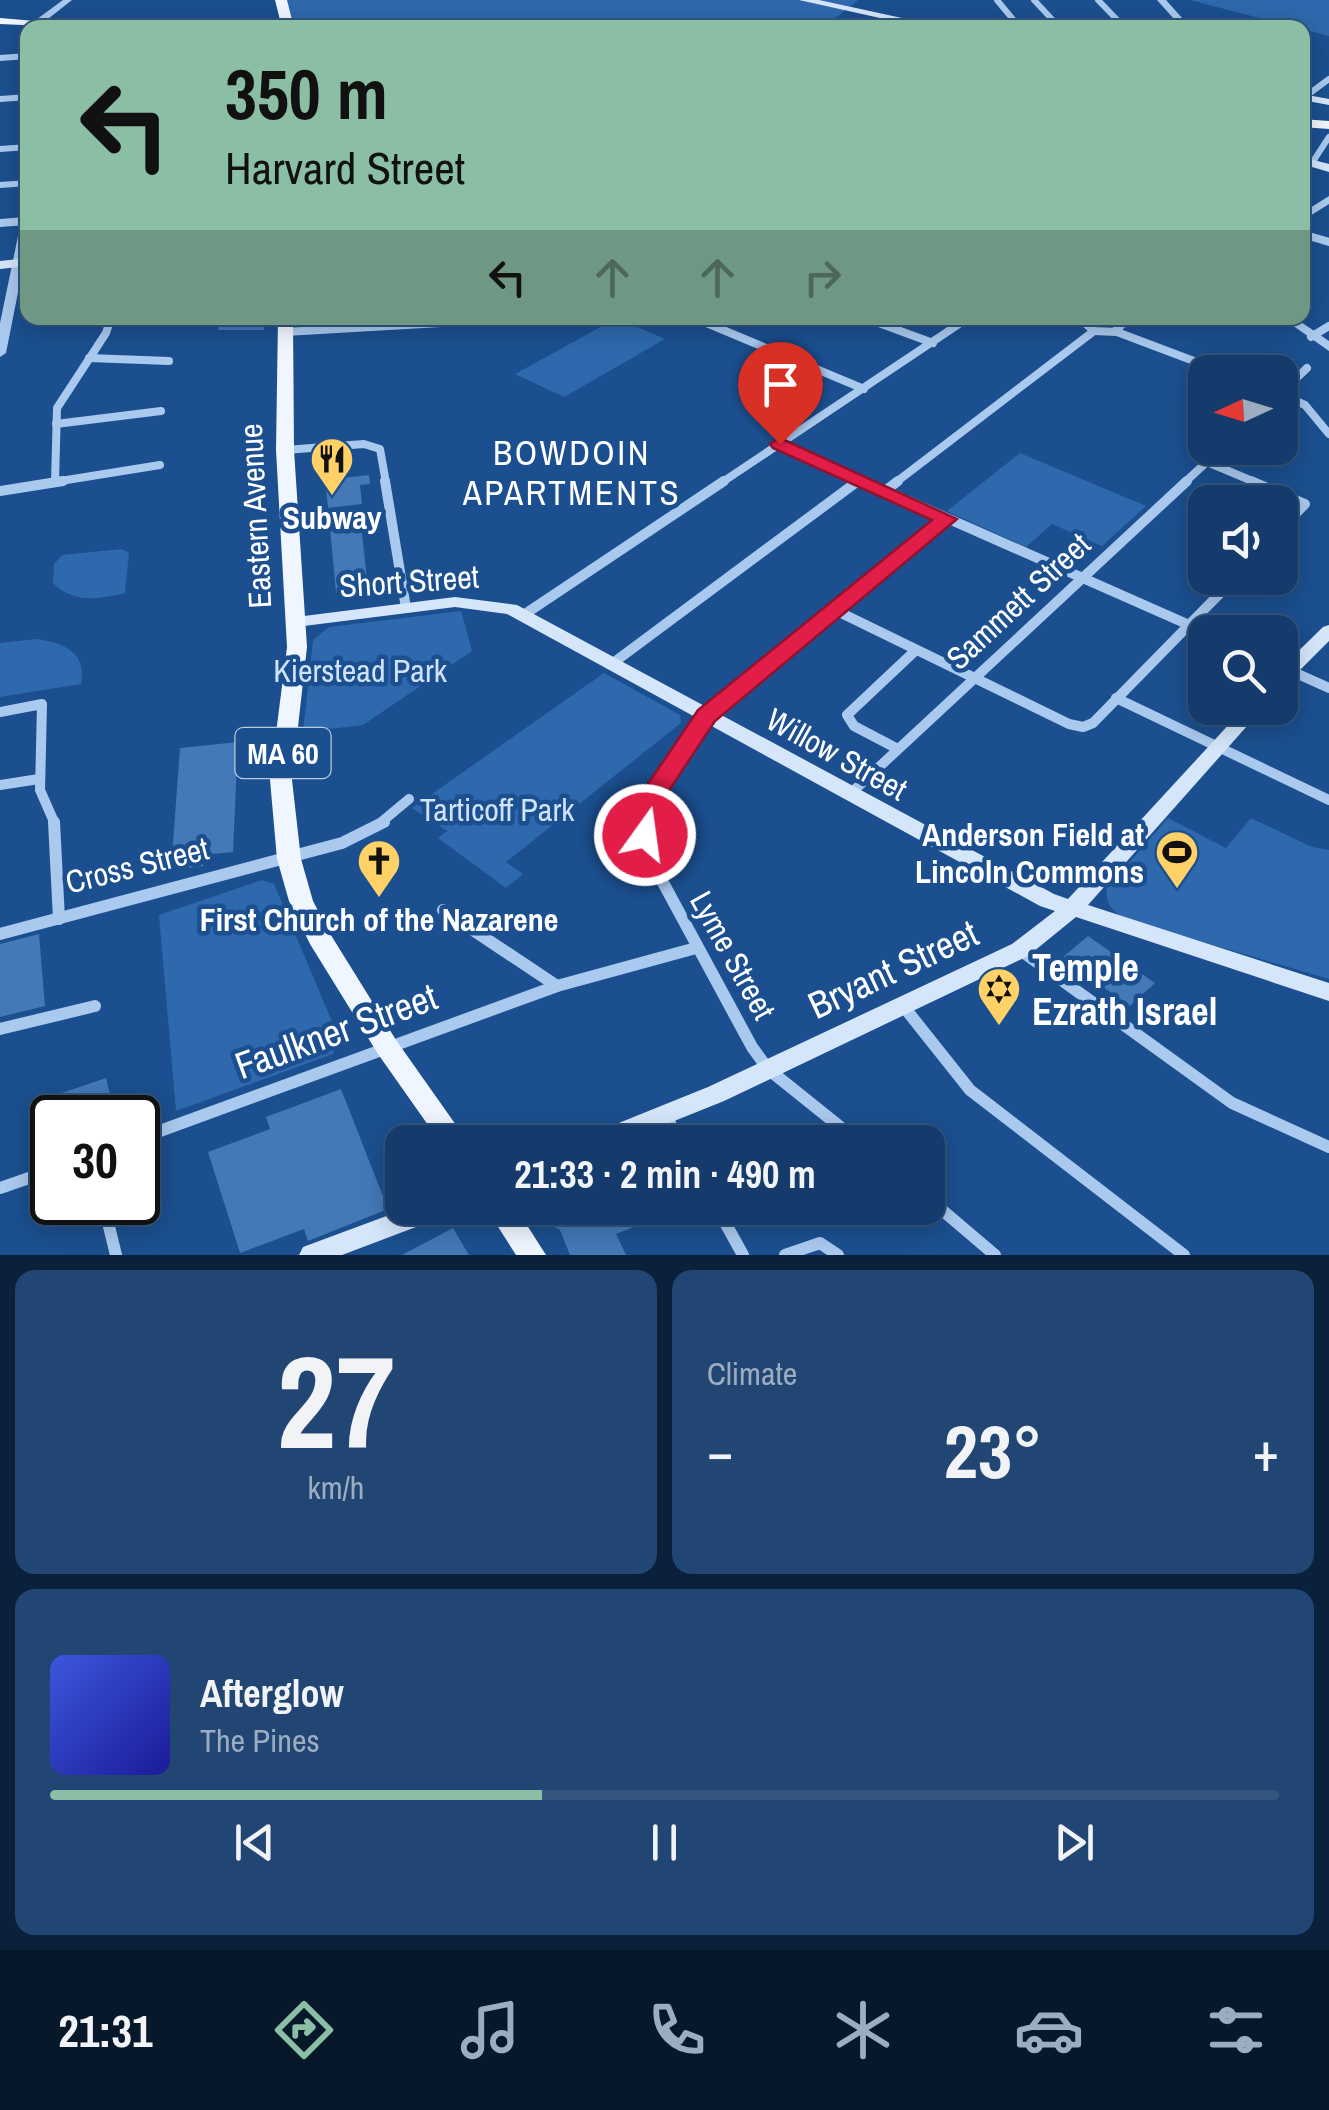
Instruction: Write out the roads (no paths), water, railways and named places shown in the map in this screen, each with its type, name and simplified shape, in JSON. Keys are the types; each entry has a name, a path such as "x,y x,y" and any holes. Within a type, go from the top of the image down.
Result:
{"main road":[{"path":"804,0 903,20"},
{"name":"Eastern Avenue","path":"285,325 284,450 296,622 296,666 281,770 289,859 314,928 387,1047 443,1125"},
{"name":"Short Street","path":"296,622 475,602 525,614"},
{"name":"Willow Street","path":"525,614 849,795 1072,910"},
{"path":"1298,659 1329,631"},
{"name":"Bryant Street","path":"639,1125 1020,950 1072,910 1238,725"},
{"path":"1072,910 1329,992"},
{"path":"312,1255 391,1225"},
{"path":"512,1225 532,1255"}],"street":[{"path":"41,20 68,0"},
{"path":"997,0 1014,20"},
{"path":"1034,0 1053,20"},
{"path":"1098,0 1117,20"},
{"path":"1161,0 1180,20"},
{"path":"1310,159 1329,137"},
{"path":"0,354 4,310 20,268"},
{"path":"55,482 59,404 107,325"},
{"path":"711,325 864,389"},
{"path":"884,325 933,343"},
{"path":"525,614 636,536 958,325"},
{"path":"1087,325 1094,331"},
{"path":"1114,325 1188,357"},
{"path":"885,492 1094,331 1133,325"},
{"path":"1296,325 1329,347"},
{"path":"1311,337 1329,326"},
{"path":"89,358 169,361"},
{"path":"1298,377 1307,368"},
{"path":"1298,402 1329,434"},
{"path":"56,424 161,411"},
{"path":"284,450 364,444 380,449 406,608"},
{"path":"780,444 1188,624 1093,723 1080,727 835,610"},
{"path":"0,491 160,464"},
{"name":"Sammett Street","path":"849,795 1204,465"},
{"path":"1214,465 1261,485"},
{"path":"612,663 858,480"},
{"name":"Lyme Street","path":"768,1069 696,948 651,859 645,822 657,787 706,716 946,519"},
{"path":"1197,615 1218,595"},
{"path":"896,748 854,726 847,715 916,650"},
{"path":"1298,677 1329,688"},
{"path":"1116,698 1329,800"},
{"path":"0,712 42,704 40,795 56,827 60,919"},
{"path":"0,785 39,779"},
{"name":"Cross Street","path":"0,934 289,859 358,837 396,814 409,799"},
{"path":"444,910 557,986 696,948"},
{"path":"1020,950 1232,1103 1329,1147"},
{"name":"Faulkner Street","path":"160,1131 557,986"},
{"path":"0,1029 95,1006"},
{"path":"904,1006 970,1090 1182,1254"},
{"path":"768,1069 839,1125"},
{"path":"665,1115 671,1125"},
{"path":"0,1188 30,1178"},
{"path":"945,1212 995,1255"},
{"path":"109,1225 116,1255"},
{"path":"726,1225 743,1255"},
{"path":"785,1255 820,1241 838,1255"}],"place":[{"name":"Subway","path":"332,497"},
{"name":"Anderson Field at Lincoln Commons","path":"1177,890"},
{"name":"First Church of the Nazarene","path":"379,899"},
{"name":"Temple Ezrath Israel","path":"999,1027"}],"district":[{"name":"BOWDOIN APARTMENTS","path":"572,472"}],"park label":[{"name":"Kierstead Park","path":"360,670"},
{"name":"Tarticoff Park","path":"497,809"}]}
